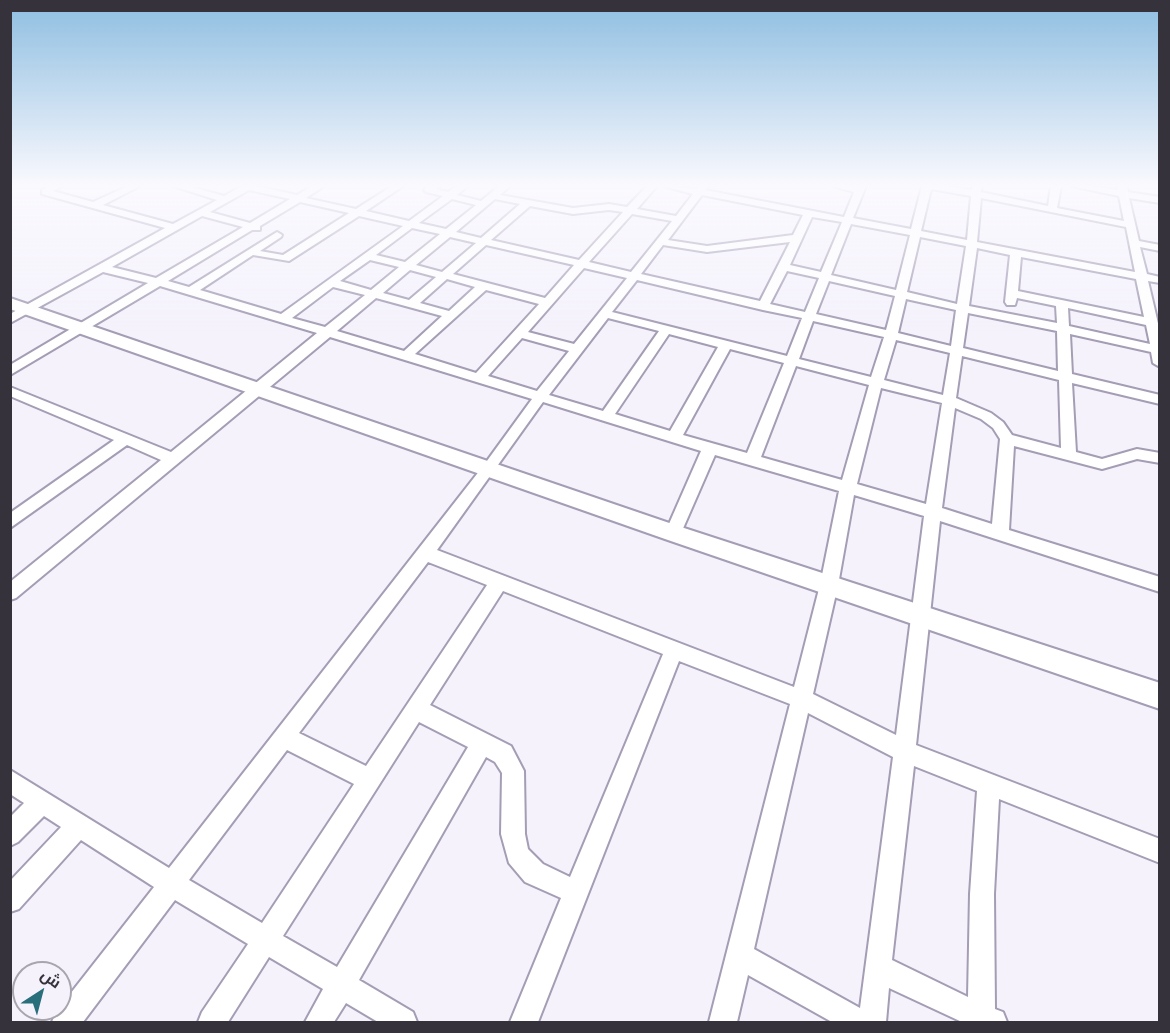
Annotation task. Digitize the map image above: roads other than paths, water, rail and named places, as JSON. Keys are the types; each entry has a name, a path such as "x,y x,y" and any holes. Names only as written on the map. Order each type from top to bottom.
{"main road":[{"path":"17,310 81,328 673,533 1160,696"}],"street":[{"path":"17,310 103,268 160,234"},
{"path":"10,371 237,234"},
{"path":"190,291 277,235 275,234"},
{"path":"252,252 285,259 323,234"},
{"path":"282,319 397,234"},
{"path":"10,592 447,234"},
{"path":"448,234 891,335 1160,400"},
{"path":"412,304 492,234"},
{"path":"478,378 607,234"},
{"path":"66,1023 425,554 540,397 667,234"},
{"path":"763,306 799,234"},
{"path":"752,460 842,234"},
{"path":"723,1023 829,585 848,487 891,335 915,234"},
{"path":"922,234 1160,280"},
{"path":"872,1023 933,512 973,234"},
{"path":"1133,234 1160,363"},
{"path":"662,242 707,249 797,238"},
{"path":"1135,243 1160,248"},
{"path":"1008,316 1016,252"},
{"path":"369,256 547,302"},
{"path":"784,267 1158,350"},
{"path":"103,268 190,291 710,448 1000,532 1160,585"},
{"path":"333,283 451,315"},
{"path":"406,356 483,286"},
{"path":"1012,293 1151,322"},
{"path":"1062,303 1070,457"},
{"path":"1102,311 1104,337"},
{"path":"605,315 950,401 987,417 998,425 1007,439 1000,532"},
{"path":"607,416 666,330"},
{"path":"519,333 578,349"},
{"path":"674,437 725,346"},
{"path":"10,406 17,394 174,459"},
{"path":"10,522 125,439"},
{"path":"1007,439 1102,464 1137,454 1160,458"},
{"path":"673,533 710,448"},
{"path":"425,554 801,699 904,750 1160,851"},
{"path":"212,1023 498,583"},
{"path":"524,1023 674,650"},
{"path":"416,709 503,754 513,771 513,834 517,855 534,873 577,893"},
{"path":"284,737 370,780"},
{"path":"319,1023 448,805 482,743"},
{"path":"10,781 172,884 403,1023"},
{"path":"878,967 924,992 987,1020 982,894 989,783"},
{"path":"10,834 42,801"},
{"path":"10,900 79,825"},
{"path":"740,956 858,1023"}]}
